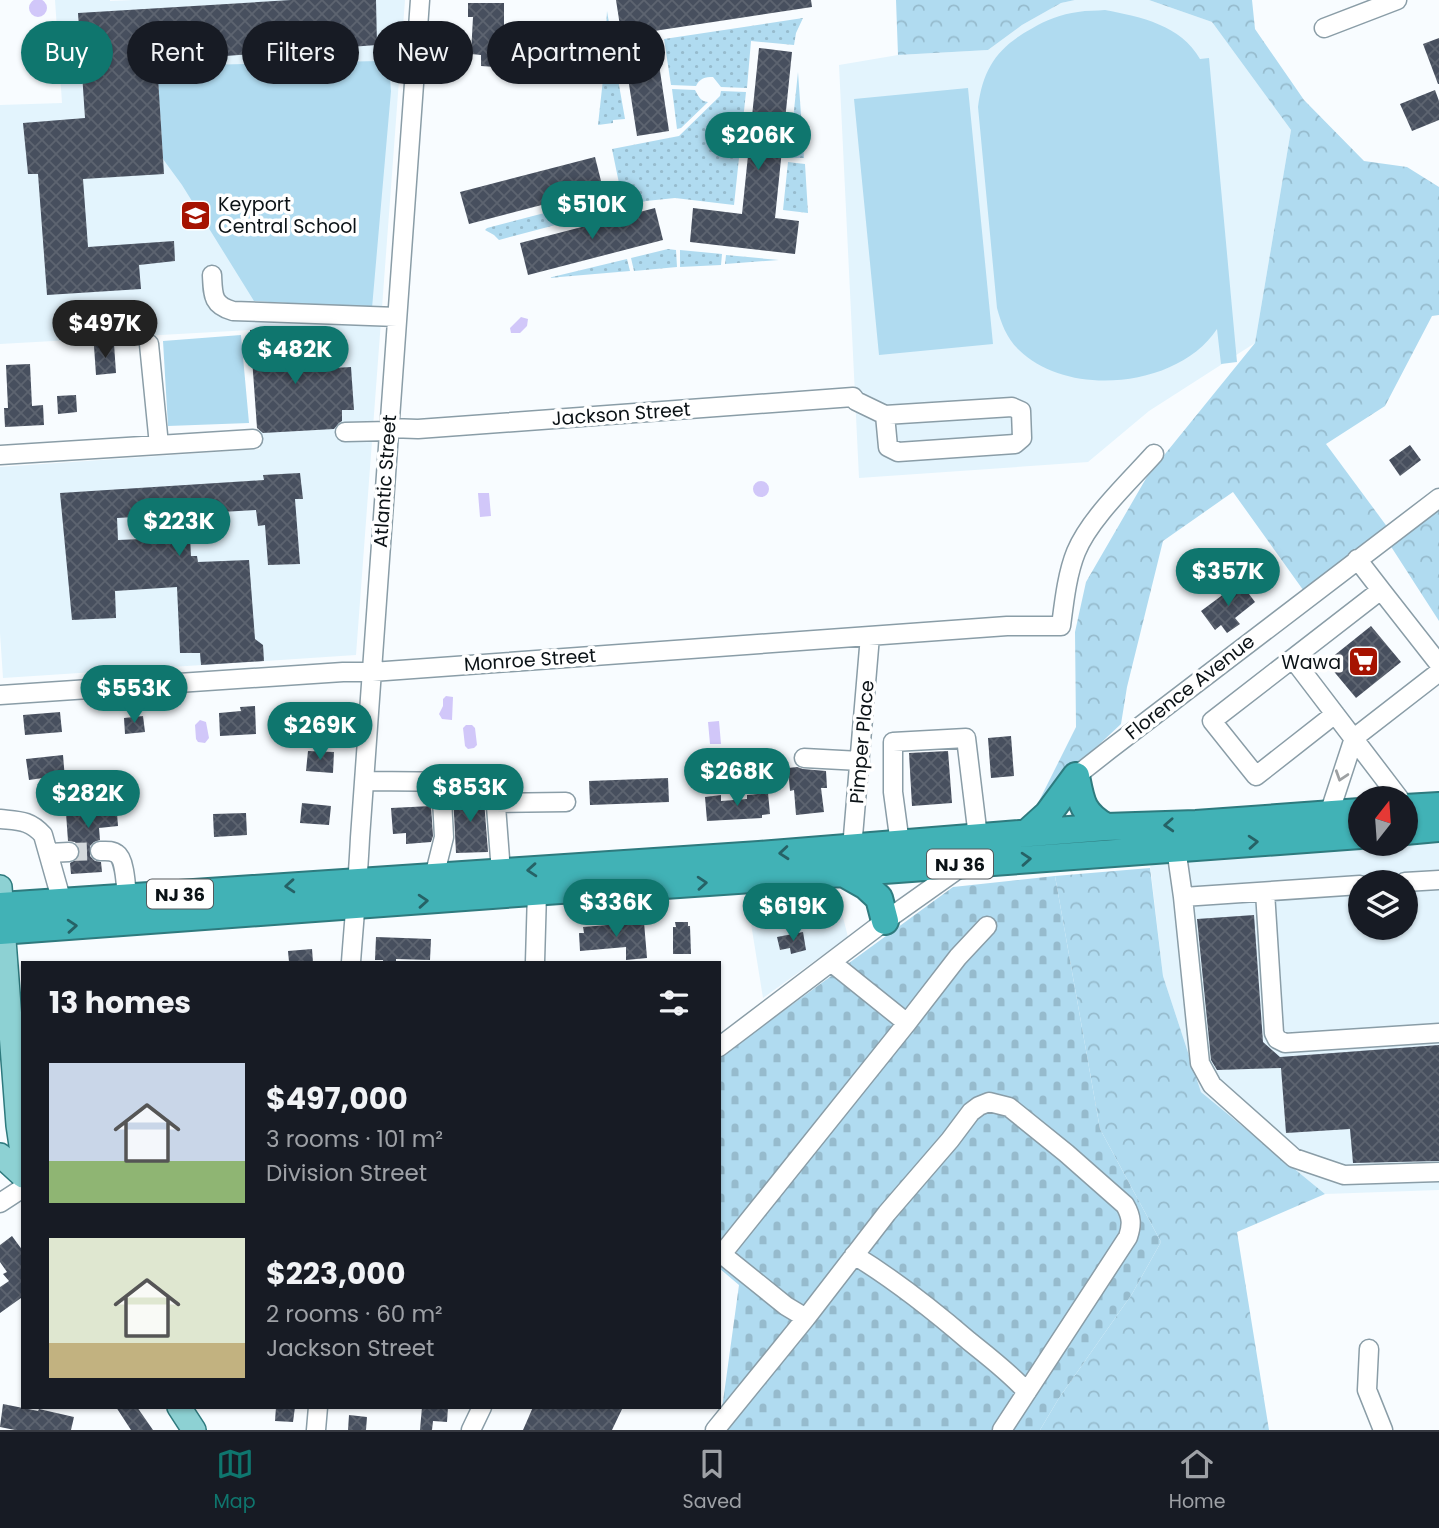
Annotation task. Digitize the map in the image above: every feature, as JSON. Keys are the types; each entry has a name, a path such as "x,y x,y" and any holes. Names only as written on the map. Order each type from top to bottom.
{"highway":[{"path":"1076,776 1084,809 1106,827"},
{"path":"1027,833 1048,814 1076,776"},
{"path":"1418,808 1439,806"},
{"name":"NJ 36","path":"1,912 357,894 434,877 759,855 1106,827 1196,824 1348,813"},
{"path":"1418,817 1439,828"},
{"name":"NJ 36","path":"1,912 62,902 127,897 537,892 650,886 1348,836"},
{"path":"843,873 866,886 879,898 885,921"}],"main road":[{"path":"1,912 6,1059 21,1150"},
{"path":"0,1155 21,1174"},
{"path":"180,1409 194,1430"}],"street":[{"name":"Atlantic Street","path":"351,961 420,0"},
{"path":"1324,28 1397,0"},
{"path":"212,275 216,301 222,307 233,311 397,317"},
{"path":"149,344 159,445"},
{"name":"Jackson Street","path":"345,432 853,397 886,415"},
{"path":"1012,407 1021,411 1022,439 1016,444 898,452 888,447 886,415 1012,407"},
{"path":"0,455 253,439"},
{"name":"Monroe Street","path":"0,695 372,672 1007,626 1061,626 1065,595 1076,552 1094,521 1154,454"},
{"name":"Florence Avenue","path":"1076,776 1439,498"},
{"path":"1357,559 1439,664"},
{"path":"1335,714 1255,776 1212,721 1381,590"},
{"name":"Pimper Place","path":"852,848 870,636"},
{"path":"1293,659 1387,786"},
{"path":"1329,814 1354,738 1439,672"},
{"path":"862,737 893,743 967,738 978,837"},
{"path":"893,743 893,792 900,844"},
{"path":"804,758 860,761"},
{"path":"434,877 443,836 441,780"},
{"path":"364,781 473,782 495,793 501,872"},
{"path":"496,803 566,802"},
{"path":"0,819 27,822 36,826 44,835 62,902"},
{"path":"1176,848 1200,1063 1212,1085 1294,1158 1344,1175 1439,1172"},
{"path":"100,851 110,850 121,859 127,897"},
{"path":"49,853 69,852"},
{"path":"721,1045 885,921 966,864"},
{"path":"1418,881 1439,880"},
{"path":"1183,897 1348,886"},
{"path":"534,961 537,892"},
{"path":"1265,892 1274,1033 1277,1039 1285,1043 1439,1033"},
{"path":"721,1252 958,957 987,926"},
{"path":"831,962 907,1023"},
{"path":"715,1430 971,1112 989,1102 1009,1107 1066,1153 1125,1205 1131,1221 1128,1237 1002,1430"},
{"path":"0,1203 21,1189"},
{"path":"721,1254 786,1306 806,1318"},
{"path":"854,1255 884,1274 951,1326 1027,1392"},
{"path":"1368,1349 1367,1390 1383,1430"},
{"path":"316,1430 318,1409"},
{"path":"471,1430 481,1409"}],"shaded area":[{"path":"38,-1 44,2 47,8 44,14 38,17 32,14 29,8 32,2"},
{"path":"55,0 405,0 403,21 373,21 373,84 399,84 356,655 3,678 0,633 0,467 260,449 250,330 0,344 0,105 62,103 61,84 113,84 113,21 56,21"},
{"path":"1075,0 1149,0 1212,22 1291,130 1255,343 1149,411 1088,462 859,478 839,65 898,55 988,50 1022,25 1061,3"},
{"path":"521,317 528,319 527,326 520,333 511,333 510,328"},
{"path":"758,481 764,481 769,489 767,495 758,497 753,492 753,486"},
{"path":"478,493 489,493 491,516 480,517"},
{"path":"446,696 453,697 452,720 442,719 439,714"},
{"path":"200,720 206,722 209,738 205,743 196,739 195,725"},
{"path":"719,721 721,744 710,744 708,722"},
{"path":"466,725 475,728 477,745 474,748 468,749 465,746 463,728"},
{"path":"1439,843 1439,1190 1325,1194 1201,1092 1163,976 1150,864 1348,850 1348,856 1418,856 1418,845"},
{"path":"838,897 848,937 763,998 748,905"}],"green space":[{"path":"896,0 1075,0 1061,3 1022,25 988,50 898,55"},
{"path":"1149,0 1252,0 1255,29 1304,100 1364,161 1407,167 1439,187 1439,315 1432,316 1385,406 1326,444 1391,532 1439,497 1439,621 1390,545 1306,594 1233,492 1163,541 1127,687 1121,724 1039,801 1076,727 1075,632 1086,582 1148,475 1255,343 1291,130 1212,22"},
{"path":"1105,10 1159,24 1182,38 1200,59 1209,58 1237,362 1221,364 1217,329 1200,349 1177,364 1151,374 1122,380 1066,376 1040,366 1019,350 1000,319 978,107 984,81 1001,51 1019,36 1048,20 1066,14"},
{"path":"803,18 794,45 751,41 747,88 721,87 713,77 703,78 696,86 671,85 665,39"},
{"path":"359,61 373,61 373,84 390,84 391,91 372,308 254,301 163,159 158,84 228,84 228,64 242,64 242,84 359,84"},
{"path":"798,72 804,158 789,158"},
{"path":"602,84 619,84 625,119 598,125"},
{"path":"968,88 993,344 879,355 854,99"},
{"path":"672,89 695,90 701,100 708,102 677,129"},
{"path":"721,91 746,92 734,205 675,198 646,201 606,211 602,198 621,193 612,149 679,136 720,96"},
{"path":"788,162 805,164 808,213 783,210"},
{"path":"598,199 601,213 499,240 485,230 487,228"},
{"path":"668,249 676,250 677,267 634,271 631,258"},
{"path":"680,250 722,254 721,265 680,267"},
{"path":"726,255 779,260 725,264"},
{"path":"627,259 630,271 548,278"},
{"path":"241,335 249,423 168,426 163,341"},
{"path":"1150,868 1163,976 1201,1092 1325,1194 1237,1232 1269,1430 1040,1430 1059,1398 1132,1294 1161,1242 1100,1129 1055,876"},
{"path":"1055,876 1100,1129 1161,1242 1132,1294 1059,1398 1040,1430 709,1430 721,1416 739,1285 721,1270 721,1057 953,887"}],"building":[{"path":"291,0 376,0 376,21 373,21 373,45 359,46 359,21 242,21 242,55 228,56 228,21 127,21 127,84 158,84 164,174 83,179 88,247 174,241 175,261 139,265 141,289 47,295 38,174 28,174 23,123 85,118 83,84 113,84 113,21 79,21 78,13"},
{"path":"616,0 811,0 812,7 665,29 665,21 619,21"},
{"path":"468,3 504,3 504,21 487,21 487,66 481,66 481,55 473,54 473,17 468,17"},
{"path":"1439,38 1439,84 1438,84 1423,44"},
{"path":"759,48 792,52 775,218 799,221 795,254 690,242 693,208 742,214"},
{"path":"629,84 662,84 669,131 637,136"},
{"path":"1435,90 1439,101 1439,120 1412,131 1400,104"},
{"path":"595,157 603,189 469,224 460,192"},
{"path":"655,208 663,240 528,275 520,243"},
{"path":"296,327 299,370 351,367 354,410 342,410 342,421 334,429 263,433 257,428 250,330"},
{"path":"114,344 116,373 96,375 94,346"},
{"path":"30,364 32,406 43,405 44,425 5,427 4,408 8,408 6,365"},
{"path":"76,395 77,412 58,414 57,396"},
{"path":"1410,445 1421,460 1400,476 1389,460"},
{"path":"300,473 303,499 295,499 300,564 268,565 265,525 258,526 256,510 117,518 118,540 190,537 191,556 197,556 198,562 249,560 255,639 263,645 264,661 201,665 200,653 180,653 177,587 115,591 116,618 72,620 60,493 264,480 263,475"},
{"path":"1240,582 1255,602 1235,618 1240,624 1227,633 1221,625 1215,630 1201,611"},
{"name":"Wawa","path":"1371,626 1401,662 1356,698 1326,662"},
{"path":"311,703 337,706 335,726 309,723"},
{"path":"255,706 256,734 220,736 219,713 241,711 240,707"},
{"path":"60,712 62,732 25,735 23,715"},
{"path":"143,716 145,732 125,734 124,718"},
{"path":"276,726 291,727 290,743 275,742"},
{"path":"1011,736 1014,776 991,778 988,738"},
{"path":"308,751 334,752 333,773 306,771"},
{"path":"948,751 952,803 912,806 909,753"},
{"path":"63,755 65,779 29,780 26,759"},
{"path":"788,768 826,771 827,788 821,788 824,812 796,815 794,790 790,791"},
{"path":"668,778 669,802 590,805 589,781"},
{"path":"768,793 770,814 762,815 762,818 707,821 705,797 721,795 721,801 747,799 747,795"},
{"path":"472,794 484,800 488,852 456,853 453,795"},
{"path":"85,797 86,803 116,801 118,826 99,828 100,840 90,846 90,856 101,862 102,872 71,874 70,863 79,858 80,851 75,842 68,841 65,799"},
{"path":"302,803 331,806 329,825 300,823"},
{"path":"431,806 431,842 406,844 406,833 393,834 391,808"},
{"path":"246,813 247,835 214,837 213,814"},
{"path":"1254,915 1263,1042 1280,1057 1439,1045 1439,1161 1353,1163 1350,1129 1286,1133 1281,1068 1217,1070 1211,1060 1197,919"},
{"path":"644,922 647,958 626,960 626,947 580,951 579,933 584,933 583,927"},
{"path":"675,922 688,922 690,926 691,954 673,954"},
{"path":"803,932 806,950 791,954 790,948 780,950 777,937"},
{"path":"376,937 431,939 430,960 375,960"},
{"path":"312,949 313,961 289,961 288,951"},
{"path":"12,1236 21,1248 21,1298 0,1313 0,1287 9,1281 3,1274 7,1272 0,1262 0,1245"},
{"path":"3,1404 74,1417 71,1430 15,1430 0,1427"},
{"path":"117,1409 138,1409 153,1430 131,1430"},
{"path":"276,1409 295,1409 293,1422 275,1421"},
{"path":"422,1409 448,1409 447,1422 433,1421 432,1430 420,1430"},
{"path":"532,1409 622,1409 612,1430 523,1430"},
{"path":"349,1415 367,1417 366,1430 348,1430"}],"tunnel":[{"path":"69,852 100,851"}],"place":[{"name":"Keyport Central School","path":"195,215"},
{"name":"Wawa","path":"1364,662"}]}
